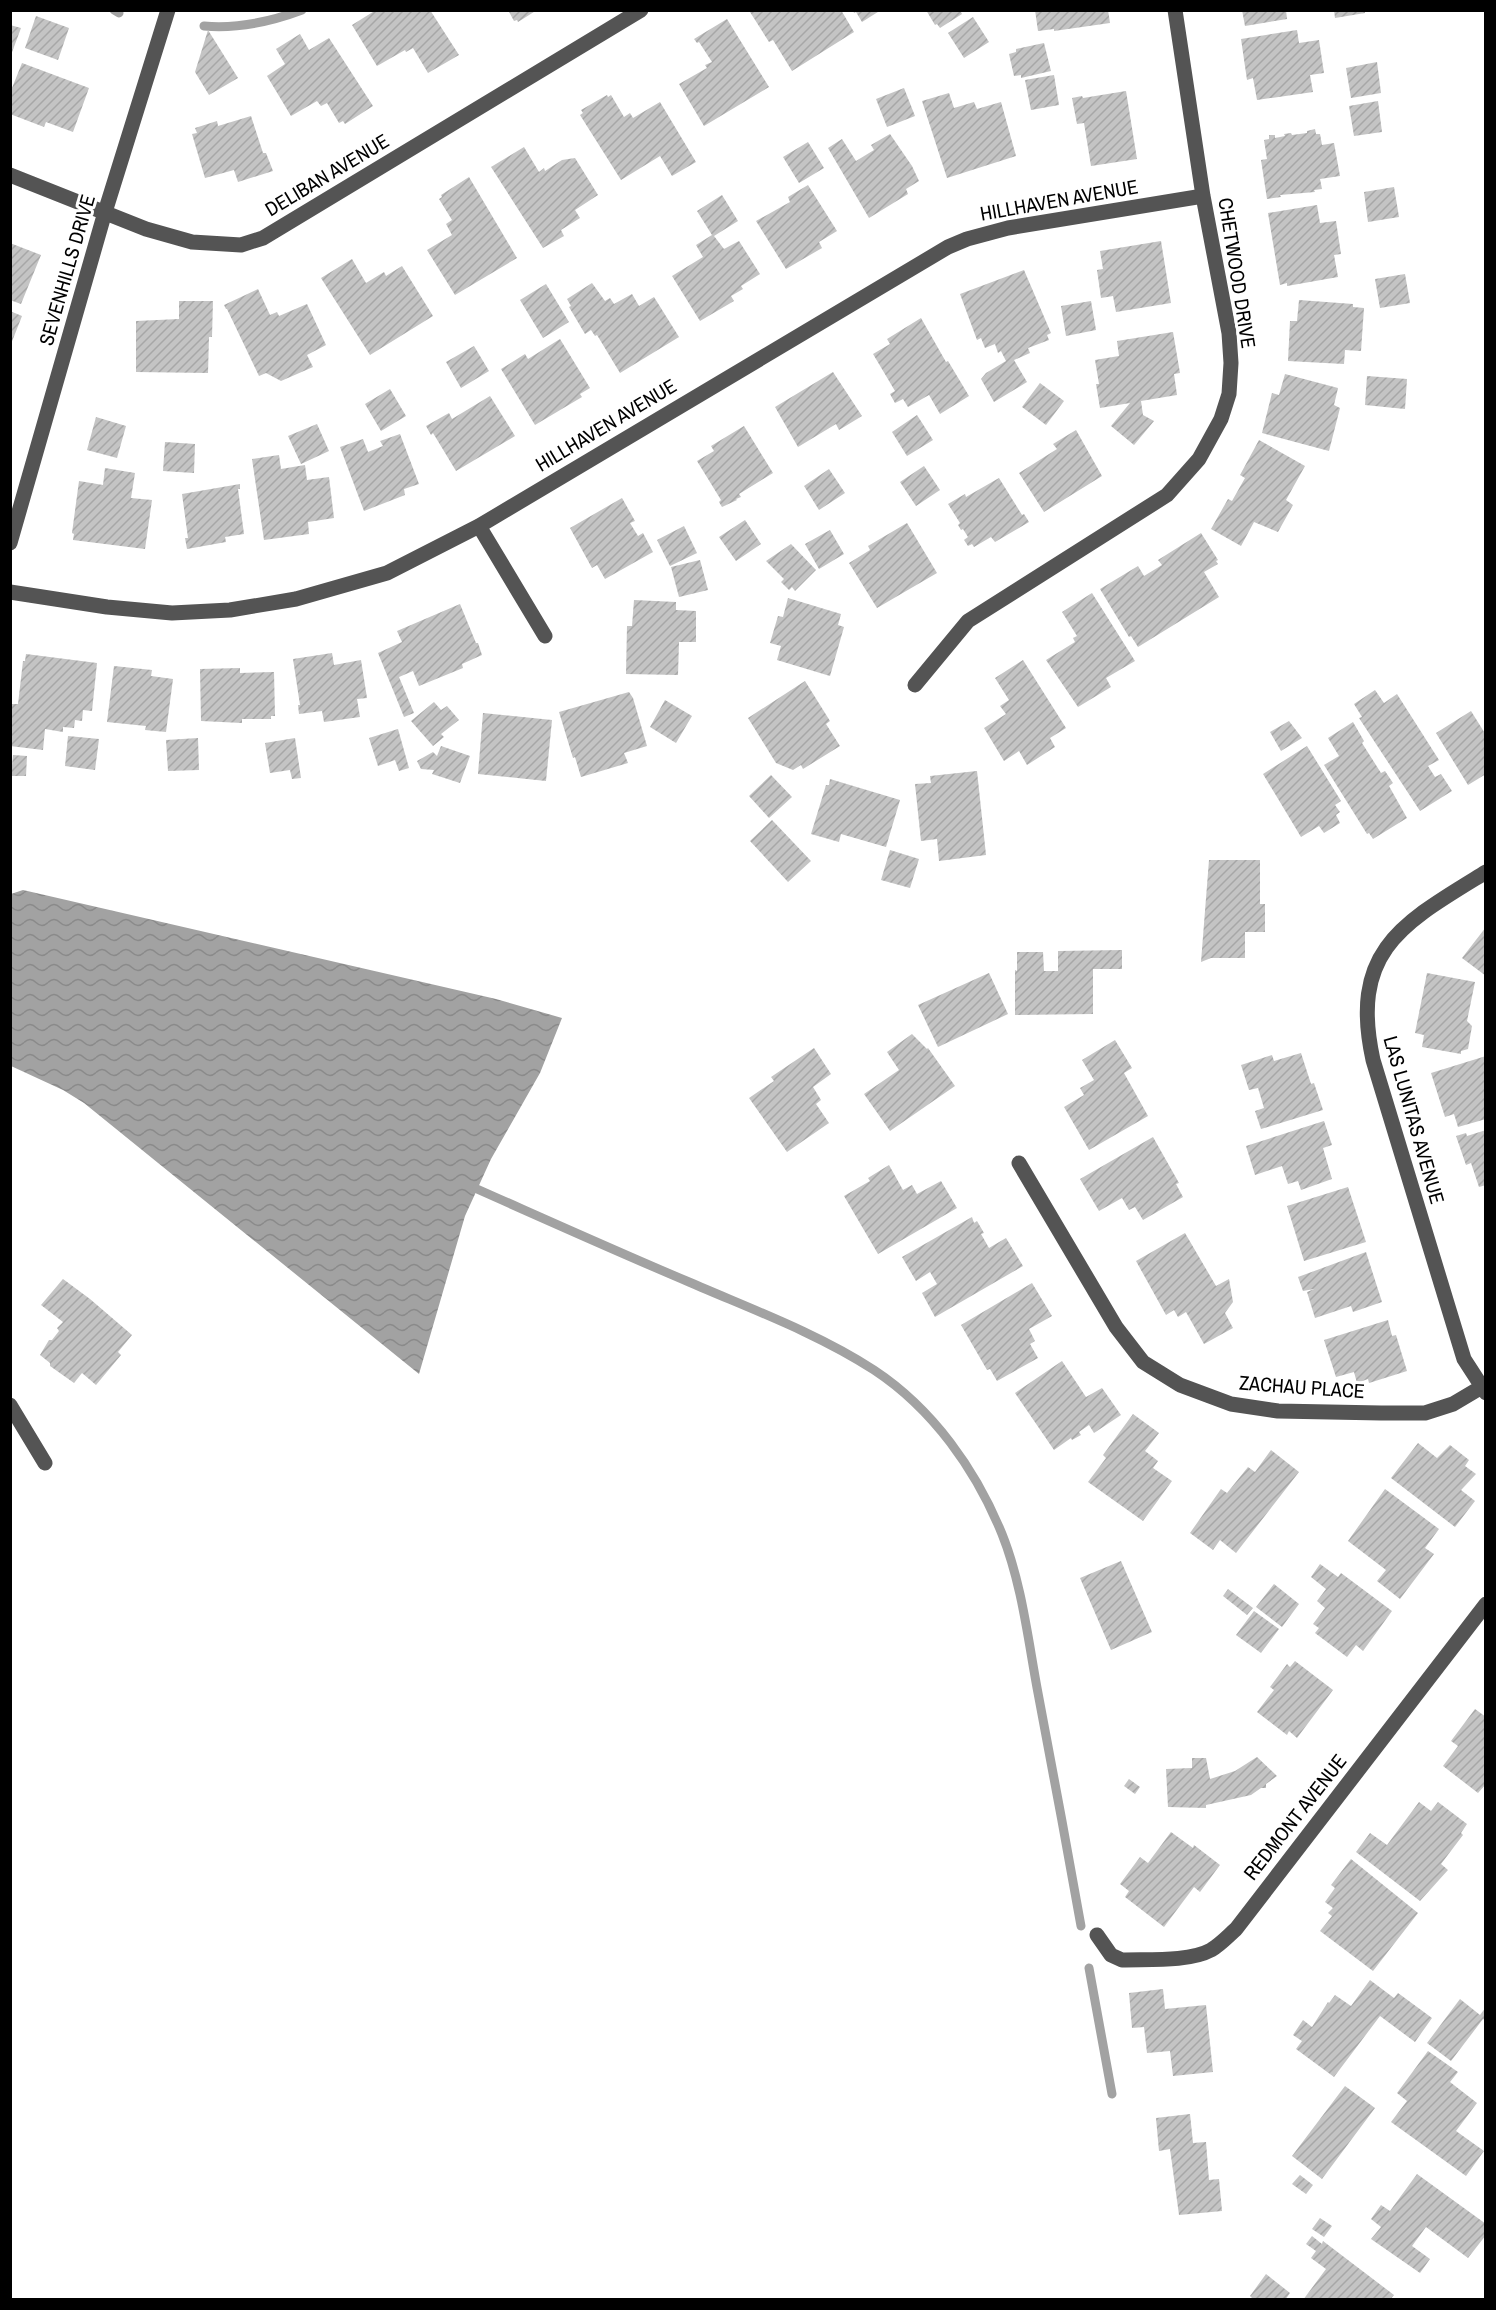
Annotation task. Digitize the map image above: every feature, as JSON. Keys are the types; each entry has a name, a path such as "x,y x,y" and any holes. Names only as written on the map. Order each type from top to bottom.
{"street":[{"name":"SEVENHILLS DRIVE","path":"10,543 105,212 168,10"},
{"name":"DELIBAN AVENUE","path":"10,175 146,229 192,242 241,245 263,238 641,10"},
{"name":"CHETWOOD DRIVE","path":"915,685 968,621 1167,495 1198,459 1223,411 1229,394 1231,363 1229,333 1203,196 1175,10"},
{"name":"HILLHAVEN AVENUE","path":"10,592 107,607 172,613 230,610 296,599 387,573 479,526 948,247 1008,228 1203,196"},
{"path":"479,526 545,636"},
{"name":"LAS LUNITAS AVENUE","path":"1483,1390 1464,1359 1373,1060 1367,1032 1367,1004 1371,981 1379,961 1400,930 1414,917 1485,872"},
{"name":"ZACHAU PLACE","path":"1019,1163 1116,1327 1143,1362 1180,1385 1230,1404 1278,1411 1392,1413 1425,1413 1453,1404 1483,1390"},
{"path":"10,1405 45,1463"},
{"name":"REDMONT AVENUE","path":"1097,1935 1112,1955 1122,1960 1195,1956 1210,1950 1224,1940 1236,1929 1485,1605"}],"water":[{"path":"23,890 496,999 562,1018 540,1073 491,1159 465,1216 419,1374 84,1103 63,1090 11,1066 11,894"}],"building":[{"path":"376,10 430,10 459,55 428,73 413,48 377,66 352,25"},
{"path":"508,10 537,10 518,22 514,21"},
{"path":"752,10 841,10 854,32 792,71 773,40 769,42 750,12"},
{"path":"853,10 881,10 862,22"},
{"path":"926,10 960,10 962,14 940,28 937,24 935,25"},
{"path":"1035,10 1108,10 1110,23 1038,31"},
{"path":"1242,10 1286,10 1287,19 1245,26"},
{"path":"1334,10 1365,10 1365,13 1335,18"},
{"path":"36,16 69,28 58,60 25,48"},
{"path":"973,17 989,42 964,58 948,33"},
{"path":"727,19 769,87 704,126 679,84 707,68 705,65 712,62 699,42 697,43 694,39"},
{"path":"10,25 21,28 11,55 10,55"},
{"path":"208,30 238,78 209,95 195,72"},
{"path":"1297,30 1299,43 1319,40 1324,73 1310,75 1313,92 1257,100 1253,78 1247,80 1241,39"},
{"path":"300,34 309,50 329,38 373,106 345,124 343,121 339,123 327,103 321,106 317,101 291,116 267,76 285,64 276,49"},
{"path":"1044,43 1051,71 1021,78 1021,75 1014,76 1009,54 1016,52 1016,49"},
{"path":"1377,62 1381,93 1351,98 1346,68"},
{"path":"22,63 89,88 73,132 46,122 44,127 10,114 10,93"},
{"path":"1054,75 1059,105 1031,110 1025,80"},
{"path":"904,88 915,116 887,127 876,99"},
{"path":"1126,91 1137,159 1091,166 1084,123 1077,124 1072,98"},
{"path":"949,93 954,108 974,102 977,109 1001,102 1016,156 947,178 922,101"},
{"path":"607,95 608,97 611,95 624,117 630,113 633,118 660,102 696,162 672,176 660,156 621,180 580,115 583,113 581,110"},
{"path":"1378,101 1382,132 1354,136 1349,106"},
{"path":"251,116 263,153 266,153 273,171 238,182 234,170 205,178 192,134 197,133 195,128 217,121 218,126"},
{"path":"1315,129 1316,134 1320,134 1322,145 1334,143 1340,176 1320,179 1322,189 1314,190 1315,192 1280,195 1281,197 1267,199 1261,160 1267,159 1264,140 1269,139 1269,135 1275,135 1275,138 1285,136 1284,134 1307,133"},
{"path":"890,134 912,166 919,181 906,189 908,194 869,218 828,148 842,139 856,161 874,150 871,145"},
{"path":"808,142 824,168 799,183 783,157"},
{"path":"524,147 539,172 544,168 545,171 562,160 575,158 598,195 575,210 580,218 561,230 564,236 543,248 491,167"},
{"path":"469,177 517,258 455,295 427,250 452,235 446,224 452,220 439,199 441,195"},
{"path":"808,185 837,231 819,242 822,248 786,269 756,221 790,202 788,197"},
{"path":"1394,187 1399,217 1368,222 1364,192"},
{"path":"722,195 738,221 714,236 724,249 739,241 760,274 741,286 743,289 731,296 734,301 700,321 672,276 703,257 696,245 712,235 697,211"},
{"path":"1317,205 1320,223 1336,221 1341,254 1334,255 1338,277 1287,286 1287,283 1280,285 1268,213"},
{"path":"1161,241 1171,303 1116,312 1113,296 1101,298 1097,270 1103,269 1100,251"},
{"path":"10,243 41,255 21,304 10,300"},
{"path":"352,259 366,283 384,272 386,276 402,266 433,316 370,355 321,278"},
{"path":"1024,270 1051,333 1047,335 1049,340 1028,348 1030,353 1014,360 1027,382 994,402 981,379 986,373 1006,361 1001,351 998,353 995,344 985,348 981,338 977,340 960,294"},
{"path":"1405,274 1410,303 1380,308 1375,279"},
{"path":"592,283 605,301 610,298 614,304 632,294 639,306 654,297 679,337 620,373 597,335 595,336 591,330 585,334 569,307 571,306 567,299"},
{"path":"546,284 569,322 543,338 520,300"},
{"path":"258,289 270,315 277,312 279,316 307,304 326,345 307,355 313,367 281,381 266,373 259,376 224,305"},
{"path":"1299,300 1353,304 1353,307 1364,308 1361,351 1345,350 1344,364 1288,361 1290,321 1297,321"},
{"path":"179,301 213,301 208,373 136,372 136,321 179,319"},
{"path":"1091,301 1096,330 1066,336 1061,306"},
{"path":"10,311 22,316 11,344 10,344"},
{"path":"921,318 969,396 940,414 929,395 908,407 903,399 895,403 890,394 895,391 873,354 890,344 887,339"},
{"path":"1173,332 1180,373 1174,374 1177,395 1141,401 1143,415 1154,421 1134,445 1111,426 1130,403 1100,408 1095,360 1119,356 1117,341"},
{"path":"560,339 590,388 580,394 582,397 535,425 501,369 525,354 528,359"},
{"path":"474,346 489,371 461,388 446,362"},
{"path":"833,372 862,416 839,430 836,424 798,447 775,407"},
{"path":"1285,374 1338,388 1334,405 1340,408 1329,451 1262,433 1272,393 1279,395"},
{"path":"1367,376 1407,379 1405,409 1365,405"},
{"path":"1040,383 1064,401 1046,425 1022,407"},
{"path":"390,389 406,416 381,431 365,404"},
{"path":"490,396 515,436 456,471 433,433 431,435 426,426 449,413 452,419"},
{"path":"917,415 933,440 907,456 892,432"},
{"path":"96,417 126,426 117,458 87,450"},
{"path":"317,424 329,451 301,464 288,436"},
{"path":"744,426 773,473 739,494 741,497 737,500 722,507 719,502 721,500 697,461 714,451 711,446"},
{"path":"1076,430 1102,476 1044,512 1019,473 1057,449 1053,444"},
{"path":"400,434 419,484 404,489 405,495 364,511 340,447 363,439 368,452 383,446 380,441"},
{"path":"1259,440 1305,466 1286,500 1293,505 1278,532 1254,522 1241,546 1211,529 1228,499 1232,501 1245,478 1240,475"},
{"path":"165,442 195,444 194,473 163,471"},
{"path":"279,455 281,469 305,465 307,480 329,477 334,518 308,522 309,534 264,540 252,459"},
{"path":"924,466 940,490 916,506 900,482"},
{"path":"105,468 135,473 131,498 152,500 145,549 73,540 79,481 103,485"},
{"path":"829,469 845,493 819,510 804,486"},
{"path":"999,478 1022,515 1024,514 1029,522 995,542 991,537 974,547 972,544 968,546 964,540 968,537 963,529 961,530 958,525 960,523 948,504 965,494 966,497"},
{"path":"240,484 240,489 238,489 244,534 225,537 226,542 187,549 185,538 188,538 182,494"},
{"path":"622,498 635,521 630,523 638,536 643,533 653,552 605,579 597,565 592,568 570,528"},
{"path":"745,520 761,544 736,561 719,537"},
{"path":"907,523 937,573 877,608 849,563 870,550 868,546"},
{"path":"684,526 697,553 670,566 657,540"},
{"path":"830,530 844,554 819,569 805,544"},
{"path":"1201,533 1218,560 1216,561 1218,564 1204,572 1219,597 1138,647 1131,636 1129,637 1100,589 1138,566 1144,576 1162,565 1158,560"},
{"path":"791,544 816,570 795,591 792,587 789,590 781,582 784,579 766,561"},
{"path":"700,560 708,590 679,597 671,567"},
{"path":"1092,593 1135,661 1106,678 1111,687 1078,707 1046,660 1075,642 1073,638 1077,636 1062,612"},
{"path":"788,598 841,614 838,625 844,627 830,676 777,660 781,646 770,643 778,616 783,617"},
{"path":"634,600 676,602 676,610 696,611 696,642 679,642 678,675 626,674 627,626 632,626"},
{"path":"460,604 482,655 462,664 463,668 419,686 413,671 399,677 414,713 404,717 378,653 402,642 397,631"},
{"path":"332,653 334,665 361,660 367,698 357,699 360,717 324,722 322,711 299,714 298,705 300,705 293,659"},
{"path":"26,654 97,663 92,711 83,710 82,721 75,720 74,728 63,727 63,732 45,729 43,750 10,746 12,704 18,704 23,661 25,661"},
{"path":"1023,660 1066,728 1050,738 1055,747 1027,765 1019,751 1004,761 984,728 1006,714 1000,706 1009,700 995,678"},
{"path":"114,666 152,670 151,676 173,679 166,732 145,730 146,726 107,722"},
{"path":"240,668 240,673 274,672 275,716 271,716 271,719 242,719 242,723 201,721 200,669"},
{"path":"805,681 830,721 826,724 840,746 803,769 801,765 793,770 776,763 748,718"},
{"path":"1375,690 1384,703 1397,694 1439,760 1428,766 1435,777 1441,774 1452,791 1420,811 1359,718 1362,717 1354,704"},
{"path":"629,692 633,698 647,746 624,753 628,763 581,777 559,712"},
{"path":"665,700 692,716 676,743 650,727"},
{"path":"434,702 441,710 447,706 459,720 441,734 444,737 433,746 411,721"},
{"path":"1471,711 1486,735 1486,774 1468,785 1436,733"},
{"path":"483,713 552,720 546,781 478,774"},
{"path":"1289,721 1302,738 1281,751 1270,732"},
{"path":"1353,722 1364,741 1362,743 1381,773 1385,771 1393,783 1389,786 1407,818 1373,839 1369,833 1367,834 1324,765 1339,756 1328,738"},
{"path":"398,729 409,768 399,771 395,760 378,766 369,738"},
{"path":"68,736 99,739 95,770 65,766"},
{"path":"198,738 199,770 168,771 166,740"},
{"path":"295,738 301,778 292,779 290,770 270,773 265,743"},
{"path":"441,746 470,756 460,783 432,774 434,770 421,769 417,761 433,752 437,756"},
{"path":"1307,746 1341,801 1335,805 1340,812 1336,815 1340,823 1324,833 1319,826 1301,837 1263,774"},
{"path":"13,755 27,756 26,776 11,776"},
{"path":"977,771 986,855 939,861 937,839 921,841 915,784 931,783 930,776"},
{"path":"771,775 792,797 769,818 749,796"},
{"path":"830,779 900,800 886,847 841,834 839,842 811,834 826,785 829,785"},
{"path":"772,820 811,861 788,882 750,841"},
{"path":"890,850 919,859 910,888 881,880"},
{"path":"1209,860 1260,860 1260,904 1265,904 1265,932 1245,932 1245,958 1211,958 1201,962"},
{"path":"1486,927 1486,976 1462,958"},
{"path":"1122,950 1122,969 1093,969 1093,1014 1015,1015 1017,952 1043,952 1044,971 1058,971 1058,951"},
{"path":"989,973 1008,1014 938,1047 918,1005"},
{"path":"1427,973 1475,982 1467,1021 1472,1026 1468,1049 1461,1051 1461,1054 1422,1047 1424,1035 1415,1033"},
{"path":"912,1034 928,1048 955,1086 890,1131 864,1094 899,1070 887,1052"},
{"path":"1115,1040 1132,1068 1124,1073 1148,1116 1089,1150 1064,1107 1084,1095 1080,1088 1094,1080 1082,1060"},
{"path":"814,1048 831,1074 813,1087 821,1100 816,1104 829,1123 787,1152 749,1098 774,1081 771,1077"},
{"path":"1301,1053 1311,1084 1314,1083 1323,1110 1261,1129 1255,1111 1264,1108 1258,1088 1249,1090 1241,1065 1272,1055 1274,1061"},
{"path":"1486,1056 1486,1119 1458,1127 1454,1114 1445,1117 1431,1073"},
{"path":"1324,1121 1332,1145 1323,1148 1332,1179 1301,1190 1298,1181 1288,1184 1282,1166 1255,1175 1246,1146"},
{"path":"1486,1130 1486,1185 1479,1187 1471,1163 1466,1165 1456,1136 1466,1133 1467,1136"},
{"path":"1153,1137 1179,1183 1176,1184 1183,1197 1143,1220 1135,1207 1129,1210 1122,1198 1099,1211 1080,1179"},
{"path":"889,1165 903,1190 912,1185 917,1194 941,1181 957,1208 878,1254 844,1196 870,1181 868,1178"},
{"path":"1348,1187 1366,1242 1304,1261 1287,1206"},
{"path":"972,1217 974,1223 977,1221 984,1233 981,1234 989,1248 1006,1238 1023,1266 935,1317 922,1293 937,1284 930,1272 916,1281 902,1257"},
{"path":"1185,1233 1216,1286 1229,1279 1233,1302 1225,1313 1233,1328 1204,1344 1186,1312 1178,1317 1174,1310 1166,1315 1136,1261"},
{"path":"1366,1252 1382,1302 1353,1312 1351,1306 1315,1318 1307,1292 1314,1289 1303,1291 1298,1277"},
{"path":"63,1279 132,1335 118,1352 121,1355 96,1385 82,1373 74,1383 50,1366 50,1363 40,1355 49,1340 52,1340 59,1331 57,1328 63,1322 41,1305"},
{"path":"1032,1283 1052,1316 1029,1329 1035,1341 1030,1344 1038,1358 997,1381 990,1369 987,1370 961,1325"},
{"path":"1388,1320 1392,1336 1396,1335 1407,1371 1369,1383 1368,1379 1357,1383 1354,1372 1336,1377 1324,1340"},
{"path":"1062,1361 1086,1397 1102,1388 1121,1415 1094,1433 1089,1425 1079,1432 1081,1435 1072,1440 1071,1438 1054,1450 1015,1393"},
{"path":"1133,1414 1159,1433 1145,1451 1158,1461 1153,1468 1172,1481 1143,1521 1088,1482 1106,1458 1103,1455"},
{"path":"1418,1443 1437,1458 1450,1445 1469,1460 1465,1466 1476,1474 1461,1490 1475,1501 1455,1527 1391,1478"},
{"path":"1271,1450 1299,1472 1236,1553 1220,1540 1213,1550 1190,1533 1221,1489 1227,1493 1248,1467 1255,1472"},
{"path":"1385,1489 1439,1529 1425,1548 1434,1554 1400,1599 1377,1581 1386,1570 1348,1541"},
{"path":"1121,1561 1152,1632 1111,1650 1080,1578"},
{"path":"1320,1564 1338,1577 1341,1573 1392,1611 1363,1651 1356,1645 1347,1657 1315,1633 1319,1628 1313,1624 1325,1608 1317,1601 1326,1589 1311,1577"},
{"path":"1274,1584 1299,1604 1282,1627 1256,1607"},
{"path":"1228,1589 1253,1608 1247,1615 1223,1596"},
{"path":"1254,1611 1279,1629 1261,1653 1236,1635"},
{"path":"1295,1661 1333,1690 1297,1738 1289,1731 1287,1735 1257,1712 1274,1690 1270,1687 1287,1664 1290,1667"},
{"path":"1475,1709 1486,1717 1486,1784 1478,1793 1443,1766 1458,1746 1451,1741"},
{"path":"1257,1757 1277,1776 1266,1784 1266,1788 1261,1788 1251,1795 1206,1805 1206,1808 1168,1807 1166,1769 1192,1768 1192,1758 1206,1758 1210,1779 1235,1771"},
{"path":"1129,1779 1140,1787 1135,1794 1124,1786"},
{"path":"1419,1802 1431,1811 1438,1802 1467,1824 1461,1833 1463,1835 1441,1864 1448,1870 1420,1901 1356,1852 1370,1833 1387,1845"},
{"path":"1171,1832 1193,1848 1194,1845 1220,1865 1200,1892 1194,1887 1164,1927 1125,1897 1129,1891 1120,1884 1140,1857 1148,1863"},
{"path":"1351,1859 1418,1913 1373,1971 1320,1931 1332,1916 1328,1913 1333,1908 1325,1902 1335,1888 1331,1885"},
{"path":"1370,1980 1394,1998 1398,1993 1432,2018 1415,2042 1380,2016 1334,2077 1296,2049 1302,2041 1293,2035 1303,2020 1312,2027 1335,1995 1351,2006"},
{"path":"1163,1989 1165,2009 1206,2005 1213,2072 1173,2076 1170,2051 1147,2053 1144,2027 1132,2028 1129,1993"},
{"path":"1460,1999 1480,2015 1486,2007 1486,2021 1483,2019 1451,2061 1427,2043"},
{"path":"1428,2051 1458,2072 1450,2082 1477,2103 1456,2131 1484,2151 1466,2176 1391,2122 1407,2101 1397,2093"},
{"path":"1345,2086 1375,2108 1322,2179 1292,2156"},
{"path":"1190,2114 1193,2143 1206,2142 1209,2180 1219,2179 1222,2211 1179,2215 1170,2149 1159,2151 1156,2118"},
{"path":"1417,2174 1486,2224 1486,2235 1468,2258 1426,2227 1412,2246 1430,2259 1420,2273 1371,2239 1381,2227 1371,2219 1381,2205 1390,2211"},
{"path":"1300,2175 1313,2185 1306,2194 1292,2184"},
{"path":"1320,2218 1332,2226 1324,2237 1312,2229"},
{"path":"1312,2236 1322,2244 1323,2241 1394,2295 1390,2300 1303,2300 1326,2269 1311,2258 1316,2251 1306,2244"},
{"path":"1266,2274 1290,2293 1285,2300 1254,2300 1250,2296"}],"waterway":[{"path":"114,10 119,13"},
{"path":"204,26 254,24 302,10"},
{"path":"477,1189 830,1344 874,1370 915,1403 934,1422 966,1464 979,1487 1002,1534 1015,1572 1081,1926"},
{"path":"1089,1968 1112,2094"}]}
